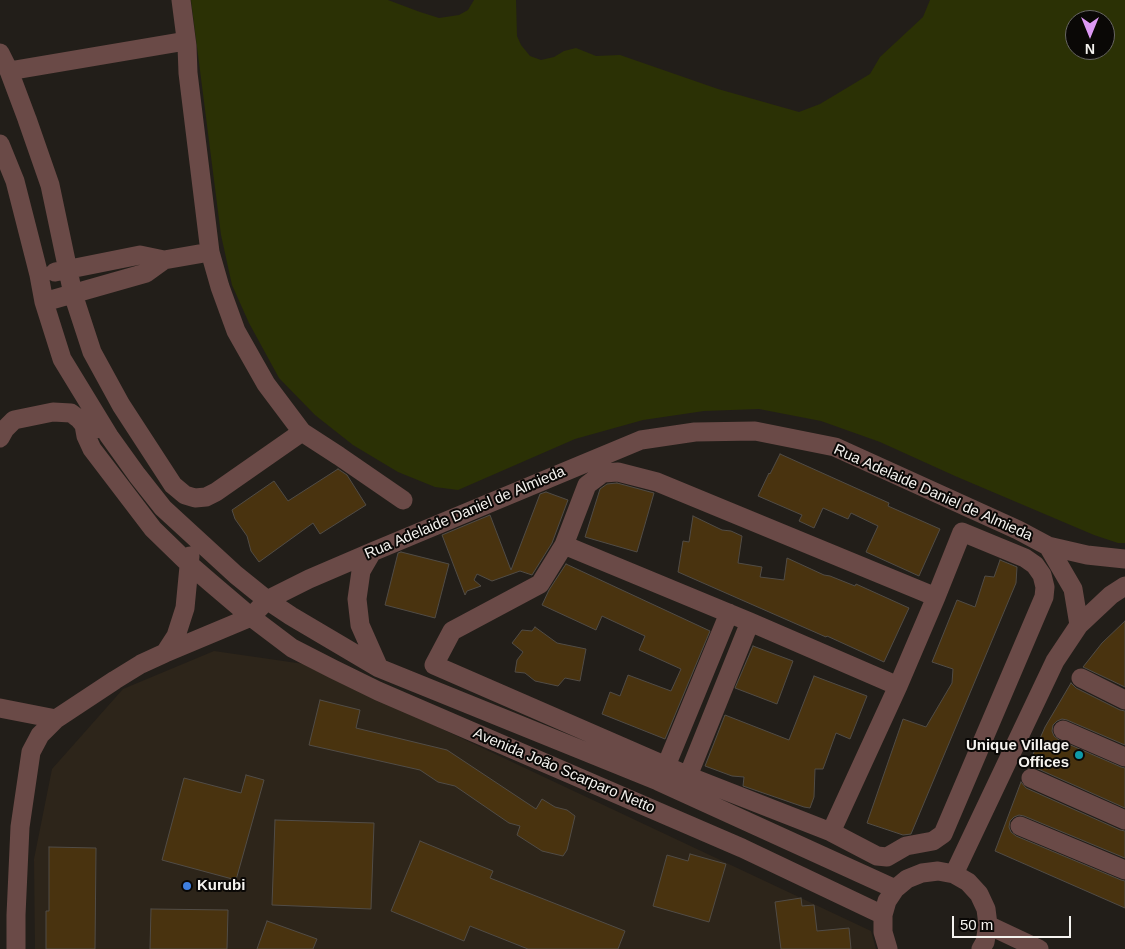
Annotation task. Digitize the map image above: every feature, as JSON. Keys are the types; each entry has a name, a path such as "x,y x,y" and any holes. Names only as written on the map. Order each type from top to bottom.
{"street":[{"path":"181,0 210,252 236,331 266,384 302,432 403,500"},
{"path":"9,71 186,41"},
{"path":"0,53 9,71 50,186 73,294 92,352 121,405 173,485 185,495 195,498 206,497 302,432"},
{"name":"Avenida João Scarparo Netto","path":"0,144 15,181 44,302 62,359 109,436 162,508 236,575 267,600 291,616 379,668 662,774 895,889"},
{"path":"39,275 140,256 164,260 210,252"},
{"path":"44,302 146,273 164,260"},
{"path":"0,438 5,429 14,420 53,412 71,413 84,424 109,436"},
{"name":"Avenida João Scarparo Netto","path":"84,424 88,441 153,529 189,564 251,617 292,648 378,691 742,848 883,915"},
{"name":"Rua Adelaide Daniel de Almieda","path":"16,949 20,827 31,752 40,735 56,719 141,664 165,652 251,617 267,600 309,579 641,440 695,432 754,431 835,447 1018,530 1048,546 1087,555 1125,559"},
{"path":"729,614 662,774 434,665 452,631 540,584 564,545 587,484 602,473 618,472 657,482 936,597"},
{"path":"750,622 683,784 831,832 877,856 887,857 906,846 932,841 943,834 1044,597 1045,587 1042,575 1035,565 1025,558 962,532 898,686 831,832"},
{"path":"165,652 176,636 185,608 192,536"},
{"path":"564,545 898,686"},
{"path":"1048,546 1073,589 1079,624"},
{"path":"372,552 361,571 357,599 360,625 379,668"},
{"path":"954,874 1055,661 1079,624 1111,595 1125,586"},
{"path":"1081,678 1125,700"},
{"path":"0,708 56,719"},
{"path":"1063,730 1125,757"},
{"path":"1031,778 1125,820"},
{"path":"1020,826 1125,870"},
{"path":"888,949 883,932 883,915 887,901 895,889 907,879 922,873 938,871 954,874 968,882 979,894 986,909 988,925 985,942 981,949"},
{"path":"988,925 1039,949"}],"shaded area":[{"path":"214,651 304,664 871,931 876,949 35,949 34,859 52,769 123,689"}],"green space":[{"path":"191,0 388,0 439,18 459,15 468,10 474,0 516,0 517,36 521,45 530,56 541,60 576,48 596,56 620,55 718,89 799,112 820,104 870,74 880,57 923,17 930,0 1125,0 1125,543 1118,543 1094,535 880,442 821,421 759,409 704,411 643,420 575,439 458,490 435,487 398,472 353,445 315,415 279,378 249,323 232,285 221,235"}],"building":[{"path":"780,454 889,503 888,506 940,529 919,576 866,552 878,526 851,513 848,519 823,508 814,528 799,521 802,515 758,496"},
{"path":"338,469 347,475 366,505 320,534 313,523 259,562 251,551 247,536 235,519 232,510 274,481 288,501"},
{"path":"617,483 654,493 637,552 585,537 600,489 607,484"},
{"path":"546,492 568,500 552,543 532,575 520,571 492,581 477,574 474,580 481,586 467,591 465,595 442,535 490,515 511,570 540,494"},
{"path":"693,516 722,530 731,531 742,536 738,563 762,567 760,577 784,580 787,558 824,575 855,586 856,584 909,608 884,662 678,572 683,541 689,542"},
{"path":"401,552 449,564 435,618 385,605 398,553"},
{"path":"1000,560 1017,567 1016,583 911,834 903,835 867,823 903,719 926,727 952,683 953,669 932,662 957,600 975,607 985,576 994,577"},
{"path":"566,564 710,631 665,739 602,714 610,692 620,696 628,675 671,691 681,669 639,650 645,636 602,616 596,630 542,605 549,590"},
{"path":"1125,621 1125,687 1083,667 1102,643"},
{"path":"535,627 557,643 586,649 580,681 565,678 558,686 535,681 525,673 515,672 517,660 523,652 512,643 522,630 532,631"},
{"path":"753,646 793,661 777,704 735,688"},
{"path":"814,676 867,696 850,739 836,733 823,769 815,769 814,797 810,808 743,786 744,777 732,776 705,766 725,715 789,740"},
{"path":"1071,683 1076,688 1125,711 1125,745 1062,719 1053,725 1052,731 1059,740 1125,768 1125,808 1036,768 1027,768 1045,727"},
{"path":"320,700 360,710 356,728 447,750 536,809 542,799 555,807 567,810 575,816 567,850 563,856 542,851 517,835 520,826 509,823 455,786 438,782 420,770 309,745"},
{"path":"246,775 264,780 236,880 162,860 184,778 241,793"},
{"path":"1021,782 1026,788 1125,831 1125,858 1024,816 1014,817 1010,821 1009,827 1016,836 1125,881 1125,908 995,851"},
{"path":"275,820 374,823 371,909 272,905"},
{"path":"420,841 493,871 490,878 625,931 618,949 528,949 470,926 464,941 391,911"},
{"path":"49,847 96,848 95,949 46,949 46,911 49,911"},
{"path":"690,854 726,864 709,922 653,906 667,855 688,861"},
{"path":"801,898 802,906 814,905 817,931 849,928 851,949 781,949 775,902"},
{"path":"151,909 228,910 227,949 150,949"},
{"path":"267,921 317,939 313,949 257,949"}],"place":[{"name":"Unique Village Offices","path":"1079,755"},
{"name":"Kurubi","path":"187,886"}]}
